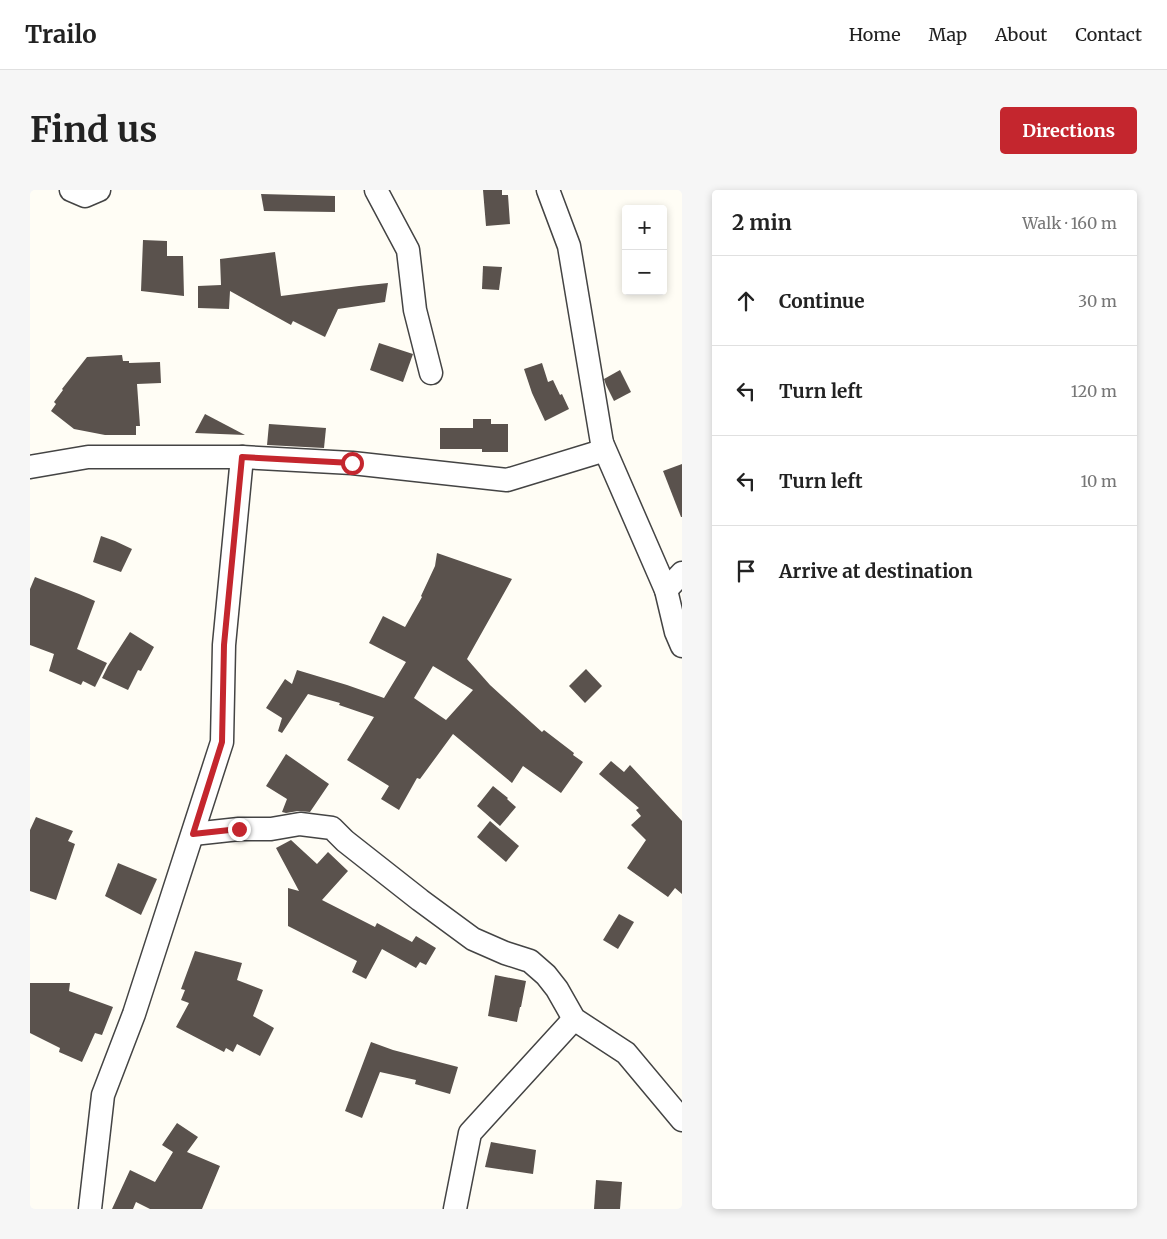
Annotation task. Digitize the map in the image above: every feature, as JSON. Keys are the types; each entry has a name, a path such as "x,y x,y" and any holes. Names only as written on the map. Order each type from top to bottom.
{"street":[{"path":"71,190 86,196 99,190"},
{"path":"376,190 408,250 415,310 431,372"},
{"path":"30,467 88,457 242,457 352,463 507,480 602,451 569,246 548,190"},
{"path":"602,443 666,590 676,632 682,646"},
{"path":"90,1209 103,1095 134,1014 222,742 224,645 242,457"},
{"path":"666,590 682,573"},
{"path":"193,834 239,829 271,829 300,824 332,828 345,841 473,939 505,953 530,961 546,975 557,989 574,1019 626,1052 682,1120"},
{"path":"455,1209 470,1133 574,1019"}],"building":[{"path":"483,190 502,190 502,195 508,195 510,224 486,226"},
{"path":"261,194 335,196 335,212 264,211"},
{"path":"143,240 167,241 167,256 183,256 184,296 141,291"},
{"path":"275,252 281,296 388,283 385,302 338,309 325,337 293,321 291,325 230,291 229,309 198,308 198,286 221,285 220,259"},
{"path":"483,266 502,267 499,290 482,289"},
{"path":"379,343 413,354 403,382 370,370"},
{"path":"122,355 123,361 129,361 129,363 160,362 161,383 137,384 140,426 136,426 136,435 105,435 74,429 51,411 62,389 87,357"},
{"path":"542,363 548,382 553,380 569,409 545,421 532,393 524,369"},
{"path":"620,370 631,392 614,401 604,379"},
{"path":"205,414 245,435 195,433"},
{"path":"473,419 491,419 491,424 508,424 508,452 482,452 482,449 440,449 440,428 473,428"},
{"path":"269,424 326,428 324,448 267,445"},
{"path":"682,464 682,517 681,517 663,471"},
{"path":"101,536 132,549 121,572 93,562"},
{"path":"437,553 512,579 467,659 490,685 542,732 544,730 583,762 561,793 523,766 512,783 453,734 420,779 417,778 399,810 381,799 389,786 347,760 374,717 339,705 340,703 308,694 282,733 278,731 282,718 266,708 285,679 292,684 297,670 384,698 406,662 369,643 383,616 405,627 422,597 435,566","holes":["433,666 473,690 446,720 414,698"]},
{"path":"35,577 95,601 77,649 107,663 95,687 83,681 81,685 49,671 54,654 30,645 30,589"},
{"path":"130,632 154,647 141,671 138,670 128,690 102,678"},
{"path":"586,669 602,686 585,703 569,686"},
{"path":"286,754 329,784 310,812 282,812 287,799 266,786"},
{"path":"611,761 624,772 630,765 682,821 682,894 675,888 668,897 627,868 646,840 631,825 641,816 636,810 639,808 599,774"},
{"path":"493,786 516,807 500,826 477,806"},
{"path":"36,817 73,831 68,841 75,844 56,900 30,891 30,830"},
{"path":"490,821 519,846 506,862 477,837"},
{"path":"291,840 317,864 328,852 348,871 322,900 375,927 377,923 412,942 416,936 436,948 426,965 420,962 416,968 382,949 366,979 352,972 357,961 288,926 288,888 299,891 276,848"},
{"path":"118,863 157,879 141,915 105,896"},
{"path":"619,914 634,922 618,949 603,940"},
{"path":"195,951 242,963 237,980 263,990 253,1016 274,1028 260,1056 237,1044 233,1052 226,1048 224,1052 176,1027 189,1003 181,1000 185,990 181,989"},
{"path":"495,975 526,981 517,1022 488,1016"},
{"path":"30,983 70,983 69,991 113,1007 102,1035 95,1033 82,1062 59,1052 60,1048 30,1033"},
{"path":"371,1042 393,1050 458,1067 450,1094 415,1084 416,1080 380,1072 362,1118 345,1111"},
{"path":"177,1123 198,1137 187,1152 220,1166 202,1209 150,1209 136,1202 133,1209 112,1209 130,1170 155,1182 173,1152 162,1145"},
{"path":"491,1142 536,1150 533,1174 485,1167"},
{"path":"596,1180 622,1182 620,1209 594,1209"}],"route":[{"path":"239,829 193,834 222,742 224,645 242,457 352,463"}]}
